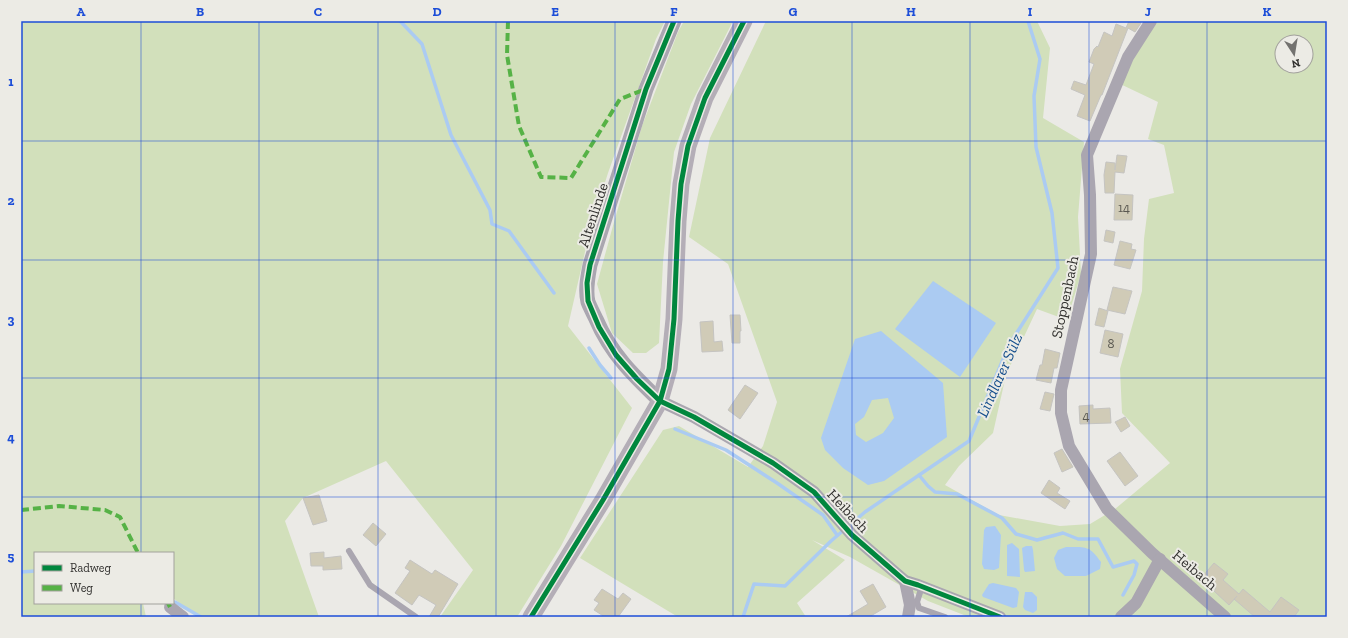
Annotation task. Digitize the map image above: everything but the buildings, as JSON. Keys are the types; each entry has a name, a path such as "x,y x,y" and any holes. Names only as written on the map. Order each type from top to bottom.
{"main road":[{"path":"531,617 603,500 660,401 669,369 674,319 681,184 688,146 706,98 744,21"}],"street":[{"name":"Altenlinde","path":"660,401 637,379 616,355 599,327 588,301 587,283 590,265 646,89 674,21"},
{"name":"Stoppenbach","path":"1152,21 1128,57 1087,155 1090,196 1091,254 1062,390 1061,413 1069,446 1107,509 1160,559"},
{"name":"Heibach","path":"660,401 694,417 774,463 814,492 852,535 905,581 922,586 1000,617"},
{"name":"Heibach","path":"1121,617 1136,602 1160,559 1225,617"},
{"path":"905,581 910,605 908,617"},
{"path":"170,607 183,617"}],"lane":[{"path":"349,551 370,585 416,617"},
{"path":"922,586 917,602 919,608 945,617"}],"green space":[{"path":"21,21 665,21 656,39 608,173 590,230 568,326 632,408 561,546 517,617 440,617 473,570 386,461 303,498 285,521 319,617 197,617 174,599 174,552 34,552 34,604 143,604 146,617 21,617"},
{"path":"684,21 733,21 691,104 674,152 663,262 659,343 646,353 633,353 612,333 597,284 642,126 678,32"},
{"path":"766,21 1037,21 1050,48 1043,118 1084,142 1078,217 1081,274 1067,320 1037,309 1006,375 993,433 959,466 945,485 999,515 1060,526 1090,524 1115,509 1170,463 1122,413 1120,369 1142,291 1144,239 1149,199 1174,193 1164,145 1148,139 1158,102 1116,82 1156,21 1327,21 1327,617 969,617 928,601 850,557 812,540 845,560 797,603 806,617 678,617 580,558 663,430 679,426 748,467 763,446 777,402 728,264 689,237 710,138"}],"water":[{"path":"933,281 996,323 960,377 895,329"},
{"path":"881,331 943,383 947,437 884,481 868,485 843,468 825,450 821,438 855,339","holes":["888,398 894,418 883,433 866,442 856,435 855,424 864,417 872,400"]},
{"path":"995,526 1001,535 999,568 994,570 984,569 982,564 984,530 986,527"},
{"path":"1012,543 1019,549 1020,577 1007,576 1007,545"},
{"path":"1032,546 1035,571 1025,572 1024,570 1022,548"},
{"path":"1066,547 1083,547 1090,550 1101,562 1100,569 1086,576 1065,576 1057,569 1054,558 1058,550"},
{"path":"993,583 1016,588 1019,592 1017,607 1013,608 983,597 982,595 989,584"},
{"path":"1025,592 1032,592 1037,597 1037,610 1033,613 1025,610 1023,607"}],"waterway":[{"path":"400,21 422,44 451,135 490,210 492,224 509,231 554,293"},
{"name":"Lindlarer Sülz","path":"743,617 754,584 785,586 831,541 865,512 969,441 1009,345 1058,268 1052,213 1036,147 1034,96 1040,59 1028,21"},
{"path":"589,348 611,378"},
{"path":"675,429 726,450 777,483 823,515 837,535"},
{"name":"Heibach","path":"919,475 935,492 957,494 1002,518 1016,534 1037,540 1063,533 1078,539 1098,539 1113,567 1134,561 1137,564 1134,575 1123,595"},
{"path":"21,572 34,571"},
{"path":"175,602 201,617"}],"marked path":[{"path":"508,21 507,55 519,126 541,177 571,178 620,99 646,89"},
{"path":"21,510 59,506 105,510 120,517 138,552"}],"cycle path":[{"path":"674,21 646,89 590,265 587,283 588,301 599,327 616,355 637,379 660,401 694,417 773,463 814,492 852,535 905,581 1000,617"},
{"path":"531,617 603,500 660,401 669,369 674,319 681,184 688,146 705,98 744,21"}]}
